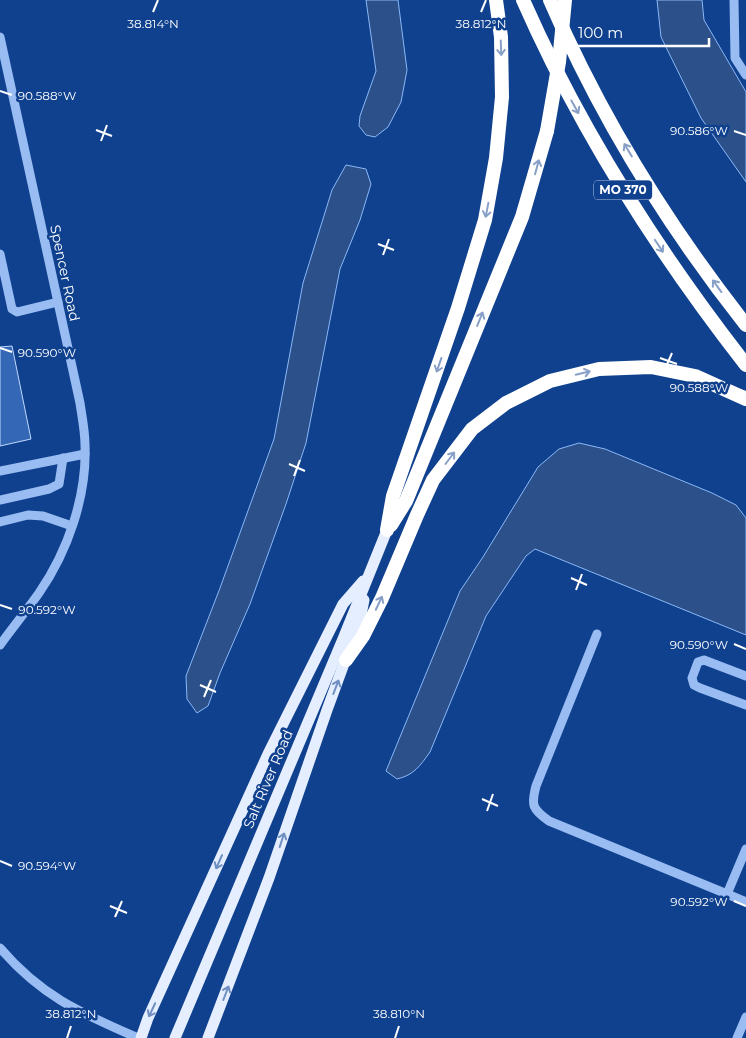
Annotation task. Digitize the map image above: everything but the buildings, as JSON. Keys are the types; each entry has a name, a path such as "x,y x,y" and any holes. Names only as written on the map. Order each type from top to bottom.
{"highway":[{"path":"387,530 393,496 458,308 485,220 496,158 502,97 501,37 496,0"},
{"name":"MO 370","path":"523,0 571,100 627,197 672,265 746,365"},
{"name":"MO 370","path":"550,0 590,82 640,170 694,255 746,325"},
{"path":"387,530 406,501 513,241 532,187 547,131 559,62 565,0"},
{"path":"346,660 363,636 382,598 416,515 434,480 472,429 506,403 550,381 599,369 651,367 695,376 746,399"}],"main road":[{"name":"Salt River Road","path":"175,1038 387,530"},
{"path":"208,1038 269,878 360,620 370,572"},
{"path":"139,1038 268,754 343,604 370,572"},
{"path":"216,1019 216,1038"}],"street":[{"path":"734,0 735,58 746,75"},
{"name":"Spencer Road","path":"0,37 4,81 58,302 80,404 86,446 82,485 72,526 59,559 0,645"},
{"path":"0,254 3,280 12,309 18,312 58,302"},
{"path":"0,308 10,306"},
{"path":"0,471 85,454"},
{"path":"0,500 50,489 59,484 63,458"},
{"path":"0,522 28,515 43,516 72,526"},
{"path":"597,634 536,786 532,800 534,808 549,821 746,902"},
{"path":"746,676 704,660 698,662 692,678 694,684 700,688 746,705"},
{"path":"727,894 746,849"},
{"path":"0,948 13,964 56,999 71,1008 139,1038"},
{"path":"737,1038 746,1016"}],"water":[{"path":"366,0 398,0 407,70 401,102 388,127 375,137 366,135 359,126 360,116 376,71"},
{"path":"657,0 702,0 704,20 746,92 746,182 701,118 661,37"},
{"path":"346,165 366,169 371,184 360,220 340,269 306,443 250,604 208,706 197,713 187,699 186,676 274,439 303,283 332,190"},
{"path":"579,443 605,449 712,493 736,505 746,518 746,635 535,549 526,556 486,616 430,752 416,769 408,775 397,779 386,771 460,591 538,467 559,449"}]}
